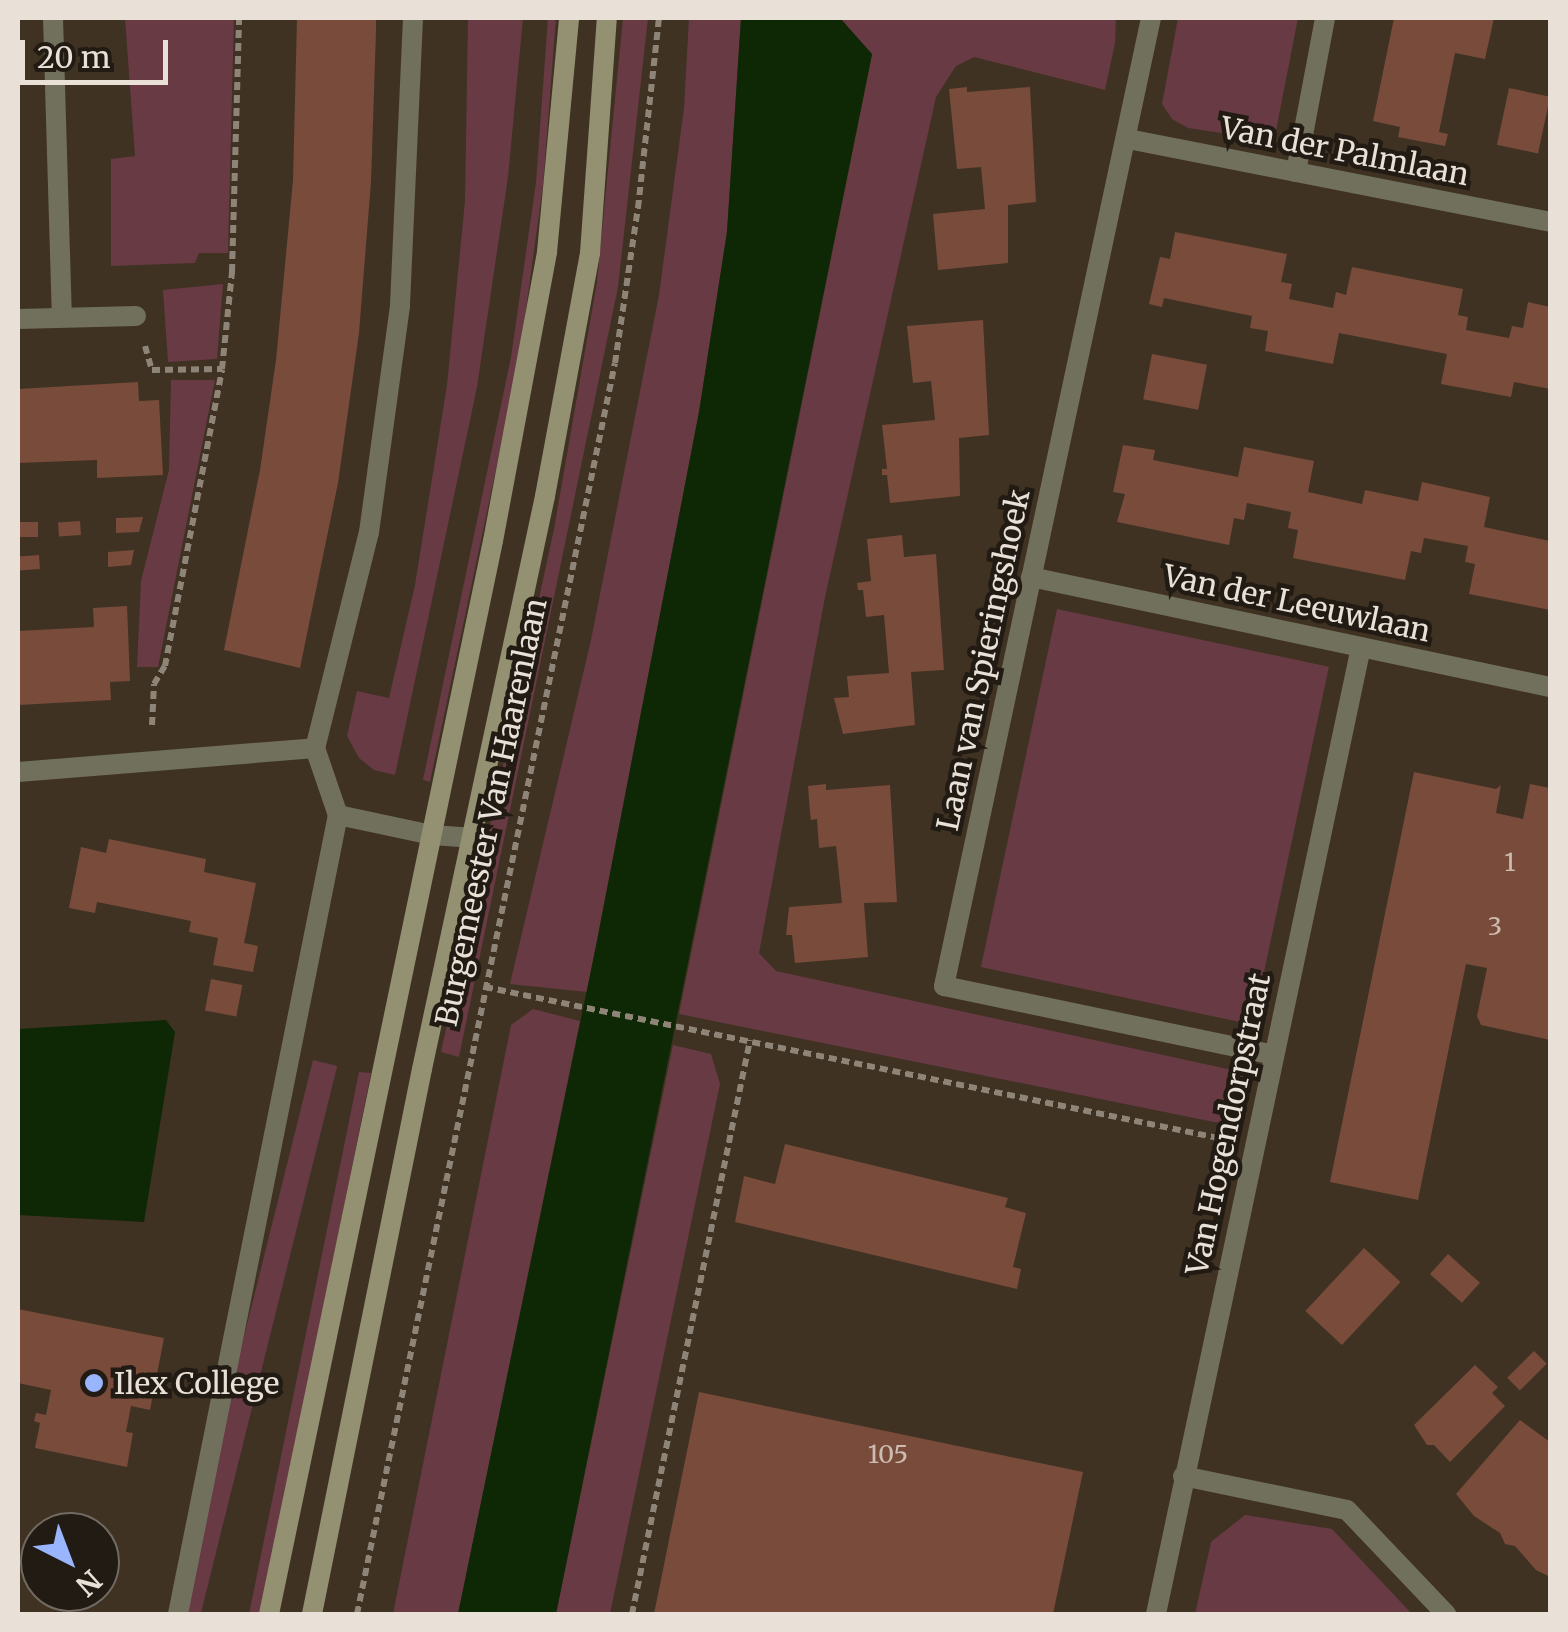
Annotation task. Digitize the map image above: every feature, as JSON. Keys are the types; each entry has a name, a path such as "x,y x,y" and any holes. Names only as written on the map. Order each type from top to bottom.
{"main road":[{"name":"Burgemeester Van Haarenlaan","path":"269,1614 432,835 547,252 569,18"},
{"name":"Burgemeester Van Haarenlaan","path":"312,1614 470,838 546,496 590,253 607,18"}],"street":[{"path":"53,18 62,316"},
{"path":"178,1614 338,815 315,748 369,532 395,344 413,18"},
{"name":"Laan van Spieringshoek","path":"1150,18 1128,139 944,986 1273,1055"},
{"path":"1296,172 1325,18"},
{"name":"Van der Palmlaan","path":"1128,139 1550,222"},
{"path":"18,319 136,316"},
{"name":"Van der Leeuwlaan","path":"1031,577 1550,687"},
{"name":"Van Hogendorpstraat","path":"1156,1614 1360,647"},
{"path":"18,772 315,748"},
{"name":"Burgemeester Van Haarenlaan","path":"338,815 432,835 470,838"},
{"path":"1183,1476 1348,1510 1446,1614"}],"path":[{"path":"150,762 154,684 165,666 222,369 232,272 239,18"},
{"name":"Burgemeester Van Haarenlaan","path":"357,1614 615,362 638,208 659,18"},
{"path":"136,316 152,370 222,369"},
{"path":"485,987 1254,1145"},
{"path":"632,1614 750,1040"}],"shaded area":[{"path":"125,18 234,18 228,253 199,253 195,263 111,266 111,159 135,156"},
{"path":"468,18 523,18 508,177 477,387 395,775 374,770 359,758 347,736 357,691 389,698 415,585 447,385 465,201"},
{"path":"548,18 556,18 543,185 519,360 430,782 423,780 511,357 536,182"},
{"path":"623,18 648,18 618,287 459,1057 441,1052 554,529 597,282"},
{"path":"689,18 741,18 727,232 699,412 587,992 510,984 591,640 659,295 684,108"},
{"path":"741,18 840,18 872,54 556,1614 458,1614 597,941 699,412 727,232"},
{"path":"840,18 1116,18 1115,43 1105,90 974,57 956,66 936,97 825,597 759,953 776,971 1246,1073 1234,1126 679,1014 872,55"},
{"path":"1178,18 1298,18 1274,141 1188,128 1172,119 1162,104"},
{"path":"223,284 217,359 168,362 163,290"},
{"path":"171,380 215,380 158,667 137,667 141,581 169,470"},
{"path":"1057,609 1329,667 1253,1025 981,967"},
{"path":"533,1009 580,1021 458,1614 393,1614 511,1025"},
{"path":"166,1020 175,1032 144,1222 18,1215 18,1029"},
{"path":"673,1045 711,1054 720,1084 610,1614 556,1614"},
{"path":"313,1060 337,1066 201,1614 176,1609"},
{"path":"359,1072 371,1073 260,1614 249,1614"},
{"path":"1245,1515 1332,1529 1412,1614 1195,1614 1211,1542"}],"building":[{"path":"297,18 376,18 371,182 359,333 338,483 300,668 224,650 260,470 276,360 293,180"},
{"path":"1394,18 1494,18 1485,59 1455,53 1439,132 1448,134 1445,146 1398,137 1400,127 1373,121"},
{"path":"967,87 967,92 1030,87 1036,202 1008,205 1008,263 938,270 933,214 985,209 981,167 957,169 949,89"},
{"path":"1509,88 1550,97 1538,153 1497,145"},
{"path":"1175,232 1287,254 1281,282 1292,284 1289,299 1333,308 1336,292 1346,295 1352,267 1463,289 1458,315 1468,317 1466,330 1509,338 1512,326 1523,328 1528,302 1550,307 1550,389 1514,382 1511,397 1441,384 1447,354 1339,333 1333,364 1265,351 1268,331 1250,328 1252,316 1164,298 1162,307 1149,304 1160,257 1170,259"},
{"path":"983,320 989,435 959,438 960,496 890,503 887,475 882,475 882,469 887,469 882,425 935,420 931,381 913,383 907,326"},
{"path":"1152,354 1207,365 1198,410 1143,399"},
{"path":"138,382 139,401 159,400 163,475 97,478 97,460 18,463 18,389"},
{"path":"1123,445 1155,450 1153,460 1238,477 1244,447 1314,461 1308,492 1362,504 1365,490 1418,501 1422,482 1490,497 1484,527 1550,541 1550,610 1469,594 1475,564 1465,562 1468,546 1424,538 1421,553 1411,551 1405,580 1293,558 1298,530 1288,528 1291,512 1247,503 1244,520 1234,518 1229,545 1117,522 1125,494 1113,492"},
{"path":"143,517 139,532 116,533 116,518"},
{"path":"80,521 81,535 59,537 58,523"},
{"path":"18,522 38,522 38,537 18,537"},
{"path":"902,535 904,557 936,554 944,670 911,672 915,725 843,734 834,698 849,697 847,676 889,673 884,615 866,617 863,590 858,590 857,583 871,581 867,539"},
{"path":"134,550 131,565 108,567 108,552"},
{"path":"39,555 40,569 19,570 18,556"},
{"path":"127,606 130,681 110,682 111,700 18,705 18,631 94,627 93,608"},
{"path":"1414,772 1496,789 1501,785 1496,813 1523,819 1530,784 1550,788 1550,1040 1481,1025 1477,1016 1487,968 1466,964 1418,1200 1330,1182"},
{"path":"826,784 826,790 890,785 897,902 864,903 868,957 795,963 792,935 786,935 789,907 842,903 836,846 819,848 817,819 811,820 808,786"},
{"path":"109,839 206,859 204,872 256,883 244,943 258,946 253,972 213,965 218,938 189,932 191,921 97,902 95,913 69,908 81,847 106,853"},
{"path":"211,979 242,985 236,1017 205,1010"},
{"path":"785,1144 1008,1198 1005,1207 1026,1213 1013,1267 1021,1269 1017,1289 735,1222 744,1176 775,1184"},
{"path":"1364,1248 1401,1282 1342,1345 1305,1311"},
{"path":"1448,1254 1480,1283 1462,1303 1430,1274"},
{"path":"18,1309 164,1338 150,1410 131,1406 126,1432 133,1433 127,1467 35,1448 40,1423 34,1421 36,1413 46,1415 51,1390 18,1383"},
{"path":"1534,1351 1547,1364 1520,1391 1507,1378"},
{"path":"1475,1365 1498,1387 1492,1393 1505,1406 1450,1462 1434,1445 1427,1445 1414,1425"},
{"path":"699,1392 1083,1472 1053,1614 654,1614"},
{"path":"1520,1420 1550,1442 1550,1577 1536,1570 1515,1546 1505,1544 1500,1533 1474,1516 1456,1494"}],"place":[{"name":"Ilex College","path":"94,1383"}]}
